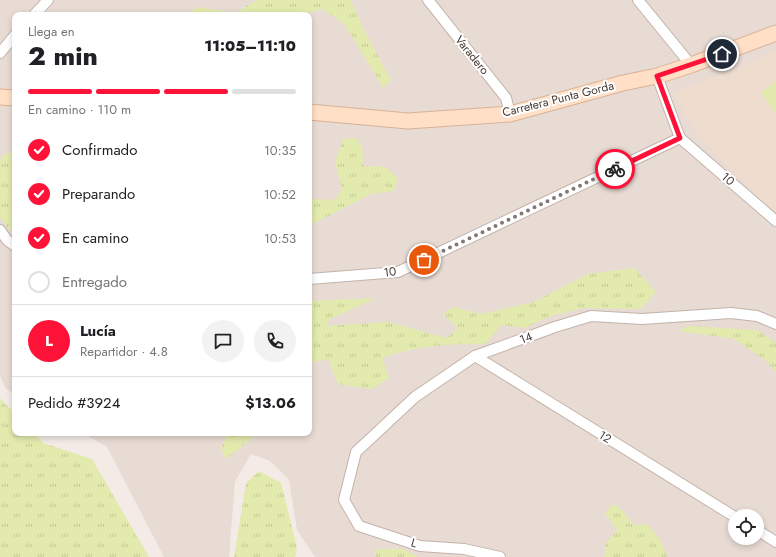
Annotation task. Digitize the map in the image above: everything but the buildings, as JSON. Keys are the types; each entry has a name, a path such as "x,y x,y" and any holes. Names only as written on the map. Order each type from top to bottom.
{"main road":[{"name":"Carretera Punta Gorda","path":"312,112 408,121 510,114 623,83 657,76 692,65 776,33"},
{"path":"0,97 12,98"}],"street":[{"path":"37,12 48,0"},
{"name":"Varadero","path":"428,0 506,98 510,114"},
{"path":"638,0 692,65"},
{"path":"0,53 12,39"},
{"name":"10","path":"657,76 680,138 776,221"},
{"name":"10","path":"312,279 398,272 680,138"},
{"path":"0,230 7,240 12,244"},
{"name":"14","path":"344,500 356,452 415,397 475,356 555,327 591,316 642,319 731,313 757,316 776,324"},
{"name":"12","path":"475,356 728,513"},
{"name":"L","path":"344,500 359,526 420,546 464,549 500,557"},
{"path":"764,534 776,542"}],"shaded area":[{"path":"0,0 776,0 776,557 315,557 297,530 289,480 270,461 251,454 235,482 229,557 164,557 107,447 88,436 312,436 312,12 12,12 12,392 6,389 0,376"},
{"path":"776,50 776,216 697,135 673,93 734,69"}],"green space":[{"path":"257,0 351,0 363,28 391,80 383,88 345,25 323,9 312,12 237,12"},
{"path":"199,7 229,12 189,12"},
{"path":"776,81 776,113 761,93"},
{"path":"356,138 362,147 364,167 384,167 391,171 398,180 394,191 371,194 312,224 312,199 335,200 342,189 335,162 343,139"},
{"path":"12,151 12,234 0,217 1,157"},
{"path":"634,268 656,292 640,309 583,308 551,316 524,328 502,325 485,344 433,346 408,350 382,358 389,378 372,389 338,384 328,359 312,362 312,301 376,298 330,319 326,326 388,322 447,338 458,328 443,314 453,307 481,314 534,302 588,274"},
{"path":"688,326 757,330 776,343 776,372 765,360 734,339 679,331"},
{"path":"0,398 12,411 12,436 37,436 43,443 92,459 149,557 0,557"},
{"path":"227,436 254,436 226,459 221,449"},
{"path":"259,471 281,483 297,548 295,557 234,557 246,483"},
{"path":"613,504 623,511 633,525 647,524 661,541 667,557 602,557 606,555 605,544 617,530 605,513"},
{"path":"375,549 403,549 418,557 375,557"}],"way so far":[{"path":"424,260 463,240 615,169"}],"route":[{"path":"615,169 680,138 657,76 722,54"}]}
